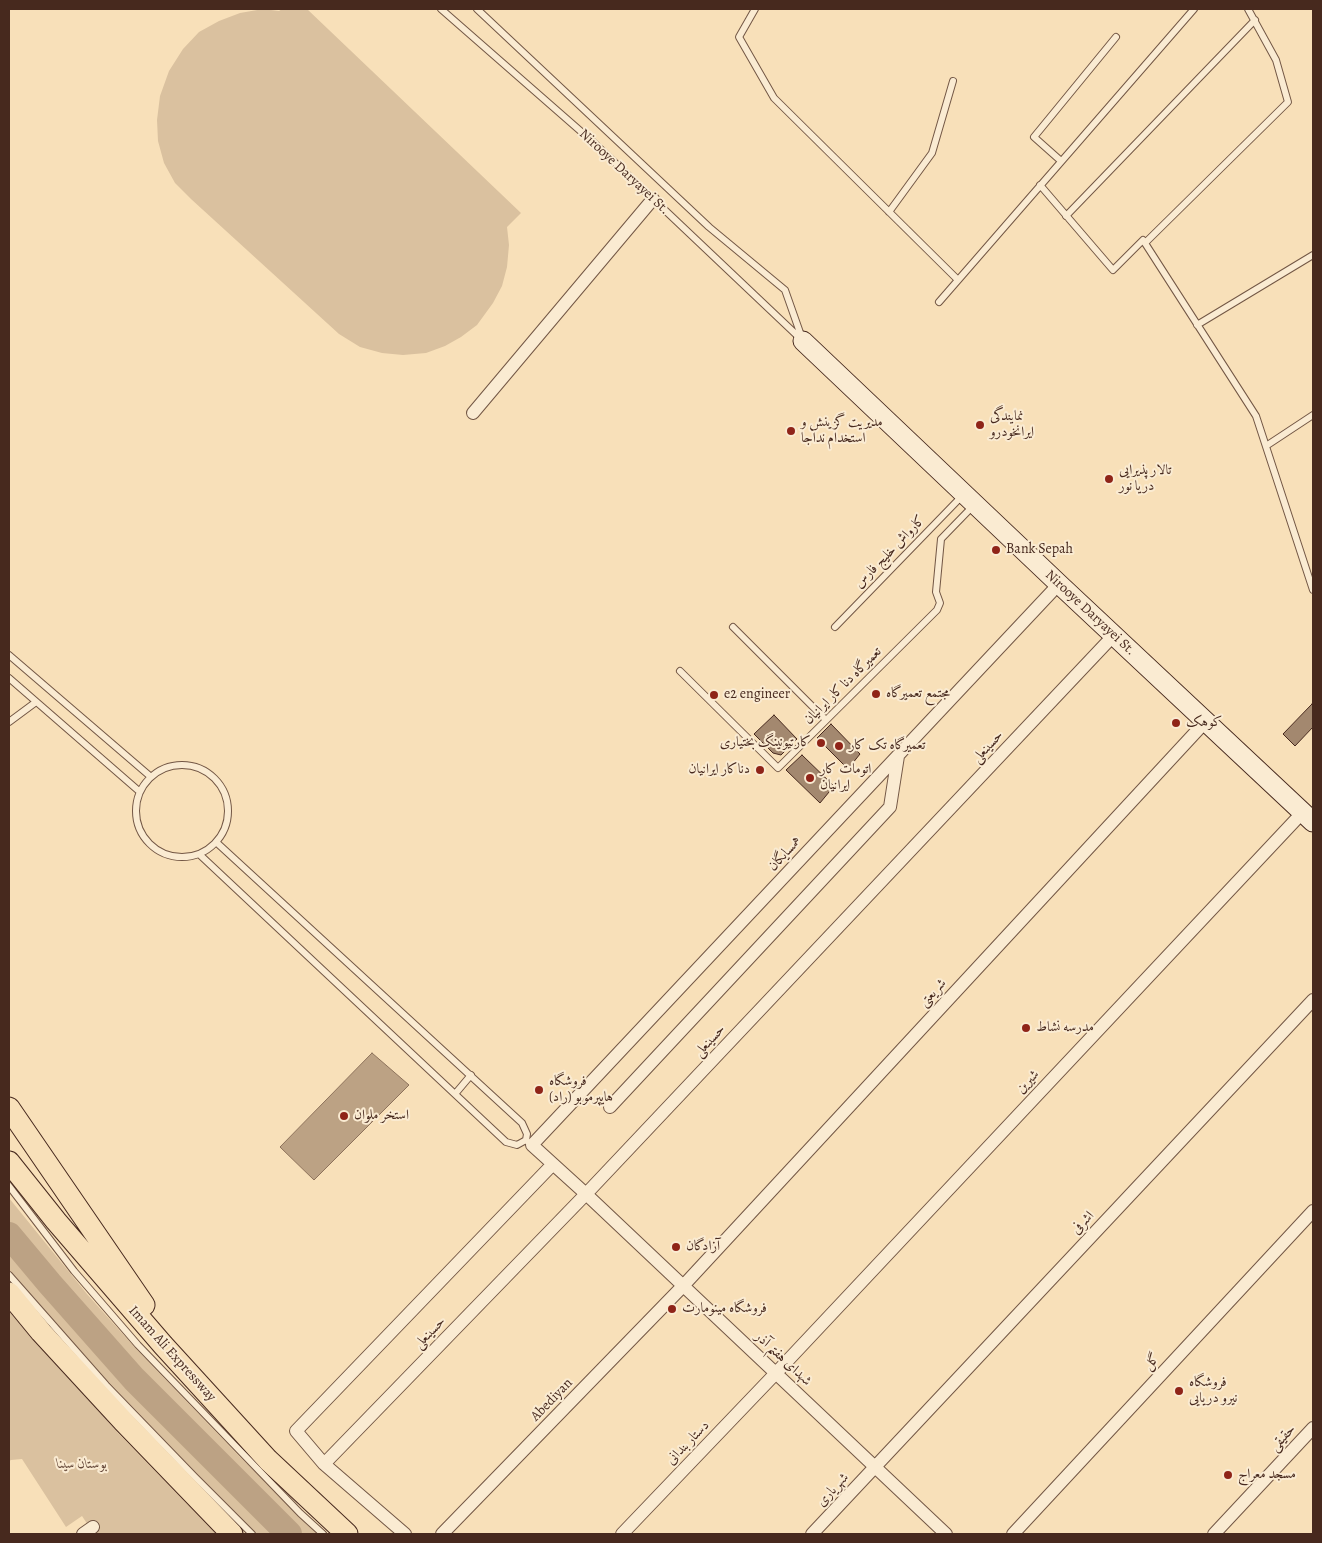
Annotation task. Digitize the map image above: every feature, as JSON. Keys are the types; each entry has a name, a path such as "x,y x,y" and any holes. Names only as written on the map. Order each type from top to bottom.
{"highway":[{"path":"9,1108 142,1303 226,1415"},
{"name":"Imam Ali Expressway","path":"9,1162 56,1221 226,1415 268,1460 347,1534"},
{"path":"9,1293 123,1421 232,1534"}],"main road":[{"name":"Nirooye Daryayei St.","path":"803,341 1308,817"}],"street":[{"path":"473,413 653,199"},
{"name":"همسایگان","path":"529,1143 898,756 1059,584"},
{"name":"حسینعلی","path":"324,1464 586,1194 1114,635"},
{"name":"شریعتی","path":"683,1286 1206,721"},
{"path":"610,1107 890,807 898,756"},
{"name":"شیرین","path":"776,1373 1308,817"},
{"name":"اشرفی","path":"875,1467 1313,1000"},
{"name":"شهدای هفتم آذر","path":"529,1143 586,1194 946,1534"},
{"path":"405,1534 324,1464 296,1431 553,1164"},
{"name":"گل","path":"1013,1534 1313,1211"},
{"name":"Abediyan","path":"442,1534 683,1286"},
{"name":"دستار بندانی","path":"622,1534 776,1373"},
{"name":"حقیقی","path":"1214,1534 1313,1428"},
{"name":"شهریاری","path":"812,1534 875,1467"}],"lane":[{"name":"Nirooye Daryayei St.","path":"441,9 593,142 803,341"},
{"name":"Nirooye Daryayei St.","path":"477,9 709,227 785,290 803,341"},
{"path":"755,9 739,38 774,98 958,280"},
{"path":"939,302 1194,9"},
{"path":"1145,243 1288,102 1276,60 1248,9"},
{"path":"1066,216 1254,20"},
{"path":"1061,161 1034,137 1116,37"},
{"path":"889,212 932,153 953,81"},
{"path":"1040,185 1113,270 1143,240 1256,416 1313,590"},
{"path":"1198,325 1313,255"},
{"path":"1266,446 1313,416"},
{"name":"کارواش خلیج فارس","path":"835,627 969,499"},
{"name":"تعمیرگاه دنا کار ایرانیان","path":"680,671 778,768 937,610 940,603 936,592 941,538 969,499"},
{"path":"732,627 826,720"},
{"path":"9,656 152,777"},
{"path":"9,678 140,792"},
{"path":"9,722 36,702"},
{"path":"176,765 192,766 207,772 218,783 226,797 228,813 225,829 216,842 205,852 191,857 177,858 163,854 151,846 142,834 136,821 136,806 140,792 152,777 160,770 176,765"},
{"path":"199,854 506,1142 517,1144 529,1143 522,1123 216,842"},
{"path":"454,1094 471,1075"},
{"path":"9,1186 74,1271 138,1345 323,1534"},
{"path":"9,1274 112,1392 252,1534"}],"green space":[{"path":"263,9 279,11 282,9 307,9 521,213 507,227 509,245 507,267 502,286 493,303 477,325 461,337 445,346 426,353 403,355 382,353 360,347 339,334 175,183 164,163 158,141 157,120 160,96 169,71 183,49 199,32 219,21 240,13"},
{"path":"9,1198 87,1294 138,1351 240,1457 319,1534 255,1534 105,1378 9,1271"},
{"name":"بوستان سینا","path":"9,1306 118,1433 216,1534 94,1534 82,1516 66,1527 22,1459 9,1461"}],"shaded area":[{"name":"استخر ملوان","path":"372,1053 409,1085 314,1180 280,1147"}],"building":[{"path":"1312,704 1313,727 1295,746 1283,734"},
{"path":"774,715 797,739 781,755 773,753 754,734"},
{"name":"تعمیرگاه تک کار","path":"831,724 860,754 848,769 817,738"},
{"name":"اتومات کار ایرانیان","path":"802,755 834,786 820,803 786,770"}],"waterway":[{"path":"9,1235 134,1379 289,1534"}],"place":[{"name":"نمایندگی ایرانخودرو","path":"980,425"},
{"name":"مدیریت گزینش و استخدام نداجا","path":"791,431"},
{"name":"تالار پذیرایی دریا نور","path":"1109,479"},
{"name":"Bank Sepah","path":"996,550"},
{"name":"مجتمع تعمیرگاه","path":"876,694"},
{"name":"e2 engineer","path":"714,695"},
{"name":"کوهک","path":"1176,723"},
{"name":"کارتیونینگ بختیاری","path":"821,743"},
{"name":"تعمیرگاه تک کار","path":"839,746"},
{"name":"دناکار ایرانیان","path":"760,770"},
{"name":"اتومات کار ایرانیان","path":"810,778"},
{"name":"مدرسه نشاط","path":"1026,1028"},
{"name":"فروشگاه هایپرموبو (راد)","path":"539,1090"},
{"name":"استخر ملوان","path":"344,1116"},
{"name":"آزادگان","path":"676,1247"},
{"name":"فروشگاه مینومارت","path":"672,1309"},
{"name":"فروشگاه نیرو دریایی","path":"1179,1391"},
{"name":"مسجد معراج","path":"1228,1475"}]}
